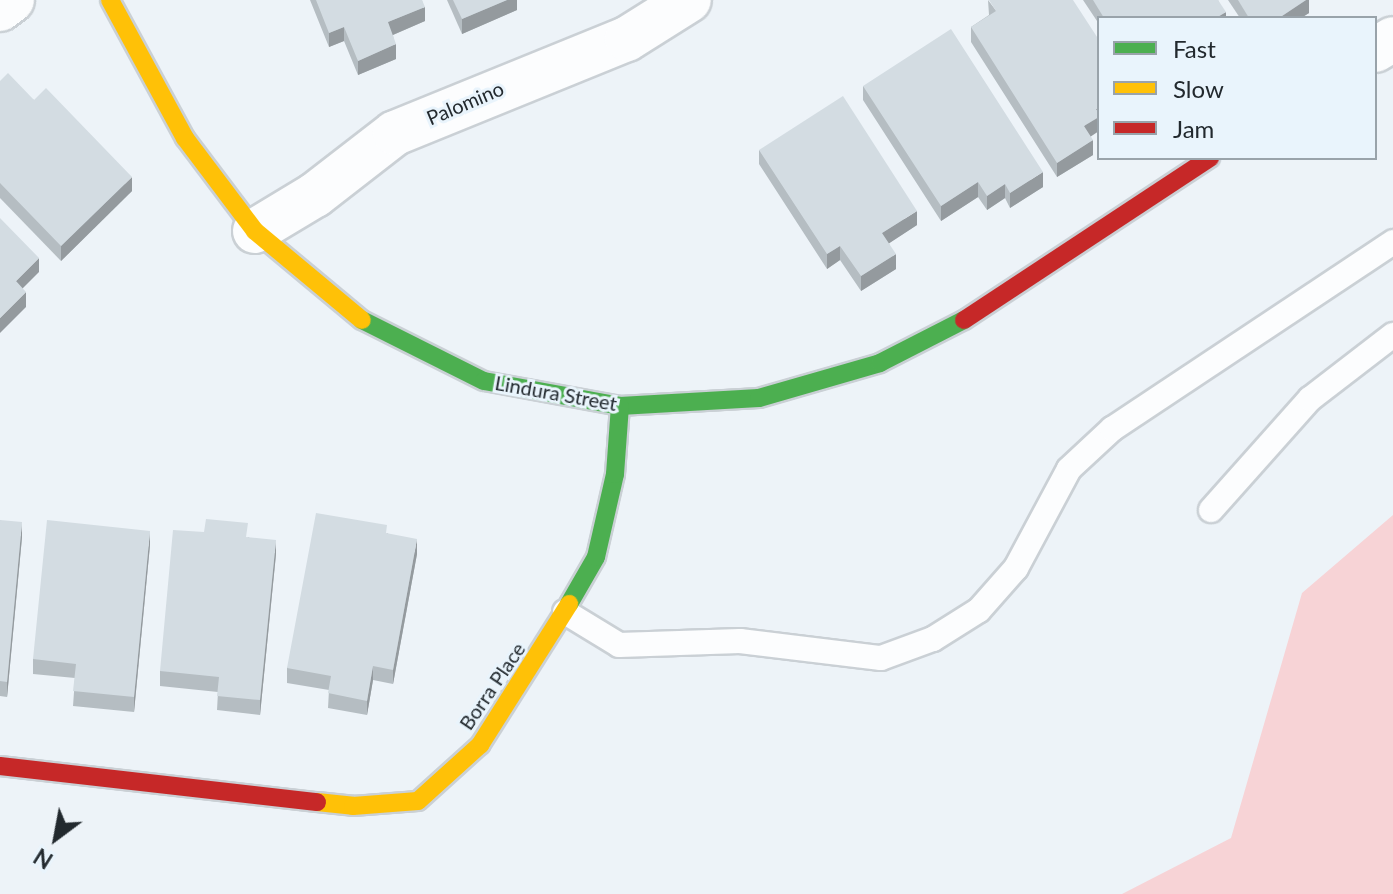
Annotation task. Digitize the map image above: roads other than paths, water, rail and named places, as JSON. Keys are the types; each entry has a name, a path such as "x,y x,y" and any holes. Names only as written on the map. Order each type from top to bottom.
{"street":[{"path":"0,9 12,0"},
{"name":"Lindura Street","path":"110,0 185,138 255,231 353,315 484,381 620,406 759,398 880,363 988,308 1207,160"},
{"name":"Palomino","path":"255,231 315,195 395,133 627,39 689,0"},
{"name":"Borra Place","path":"0,766 353,806 418,801 480,745 565,612 596,557 615,474 620,406"}],"lane":[{"path":"565,612 619,645 740,641 881,658 933,639 979,610 1016,568 1069,469 1112,429 1393,242"},
{"path":"1211,510 1310,399 1393,335"}]}
